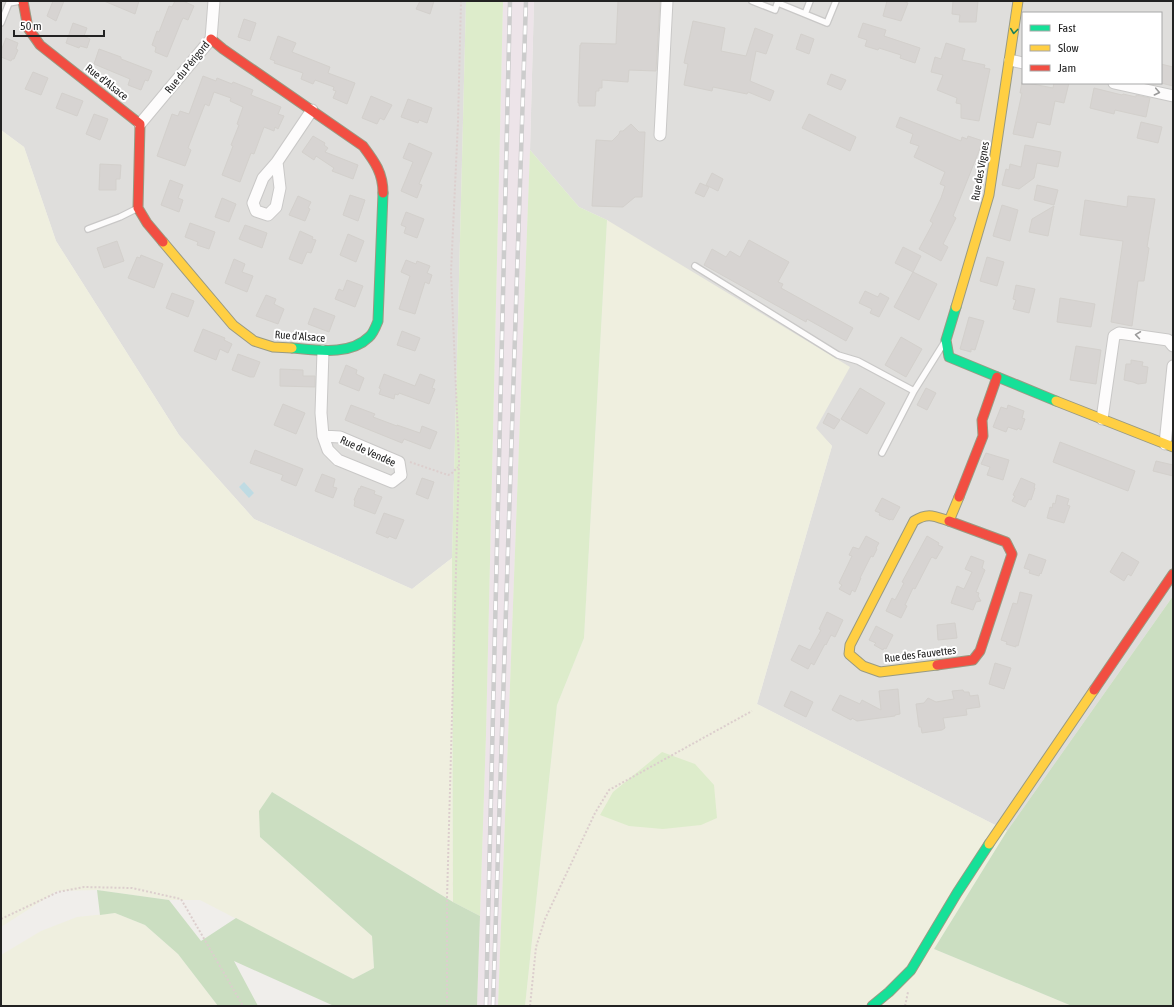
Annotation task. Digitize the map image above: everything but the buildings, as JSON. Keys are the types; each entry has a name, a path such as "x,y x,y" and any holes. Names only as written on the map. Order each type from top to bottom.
{"street":[{"name":"Rue d'Alsace","path":"21,1 28,28 40,44 140,124"},
{"name":"Rue du Périgord","path":"140,124 211,39 214,1"},
{"path":"660,135 667,1"},
{"name":"Rue des Vignes","path":"946,340 989,195 1018,1"},
{"name":"Rue d'Alsace","path":"138,208 147,224 233,325 254,341 274,347 323,351 353,348 370,337 378,321 383,186 378,166 363,146 223,49 211,39"},
{"path":"1010,60 1022,63"},
{"path":"1119,84 1173,96"},
{"path":"277,162 312,110"},
{"path":"138,208 140,124"},
{"path":"1102,419 1114,336 1119,333 1168,340 1173,346"},
{"path":"946,340 950,357 997,378 1169,446 1173,366"},
{"name":"Rue de Vendée","path":"322,436 340,437 399,462 401,475 392,482 338,460 328,450 322,436 321,413 323,351"},
{"path":"949,521 983,436 982,420 997,378"},
{"name":"Rue des Fauvettes","path":"929,514 949,521 1006,542 1012,554 980,651 973,660 880,672 872,670 854,661 849,654 850,645 914,521 922,515 929,514"},
{"path":"872,1006 889,992 910,970 954,898 987,848 1173,574"}],"lane":[{"path":"1,23 9,3 21,1"},
{"path":"752,1 775,10 778,2 827,23 836,1"},
{"path":"805,14 810,1"},
{"path":"88,229 120,217 138,208"},
{"path":"695,266 838,355 858,361 914,391"},
{"name":"Rue des Vignes","path":"882,453 914,391 946,340"}],"path":[{"path":"447,1006 447,899 459,466 451,272 458,122 461,1"},
{"path":"399,462 412,462 448,475 452,474 459,466"},
{"path":"530,1006 536,947 545,919 595,813 609,790 752,711"},
{"path":"1,920 58,892 84,887 132,888 181,900 243,1006"}],"shaded area":[{"path":"1,1 466,1 452,558 412,589 254,519 179,435 56,241 24,147 1,130"},
{"path":"503,1 534,1 530,150 498,1006 477,1006 486,735"},
{"path":"534,1 1173,1 1173,596 1007,831 757,704 832,446 607,220 579,207 530,150"}],"green space":[{"path":"466,1 503,1 486,735 480,916 453,902 452,558"},
{"path":"1,130 24,147 56,241 179,435 254,519 412,589 452,558 453,902 272,792 260,837 372,936 374,968 353,979 200,900 169,900 97,890 57,891 1,927"},
{"path":"530,150 579,207 607,220 584,638 557,705 525,1006 498,1006"},
{"path":"607,220 850,367 816,428 832,446 757,704 1007,831 934,949 1072,1006 525,1006 557,705 584,638"},
{"path":"1173,596 1173,1006 1072,1006 934,949 1007,831"},
{"path":"662,752 695,764 714,785 717,818 701,825 663,829 629,826 600,815 613,792"},
{"path":"272,792 453,902 480,916 477,1006 334,1006 234,961 258,1006 218,1006 178,954 145,925 115,913 100,915 97,890 169,900 201,941 236,918 353,979 374,968 372,936 260,837 259,811"},
{"path":"115,913 145,925 178,954 218,1006 1,1006 1,955 41,931 77,917"}],"water":[{"path":"244,482 254,493 249,498 239,487"}],"railway":[{"path":"486,1006 510,1"},
{"path":"493,1006 526,1"}],"traffic: fast":[{"path":"292,348 322,350 343,349 361,343 373,332 378,321 383,193"},
{"path":"956,307 946,340 949,357 1056,401"},
{"path":"872,1006 889,992 911,970 957,893 989,844"}],"traffic: slow":[{"path":"956,307 989,195 1018,1"},
{"path":"163,242 233,325 254,341 273,347 292,348"},
{"path":"1056,401 1173,447"},
{"path":"937,665 880,672 863,666 849,654 850,645 914,521 923,516 935,516 949,521 959,497"},
{"path":"989,844 1094,690"}],"traffic: jam":[{"path":"23,1 28,28 40,45 140,124 138,208 147,223 163,242"},
{"path":"211,39 223,49 363,146 378,168 382,179 383,193"},
{"path":"959,497 983,436 982,420 997,377"},
{"path":"937,665 973,660 980,651 1012,554 1006,542 949,521"},
{"path":"1094,690 1173,574"}]}
